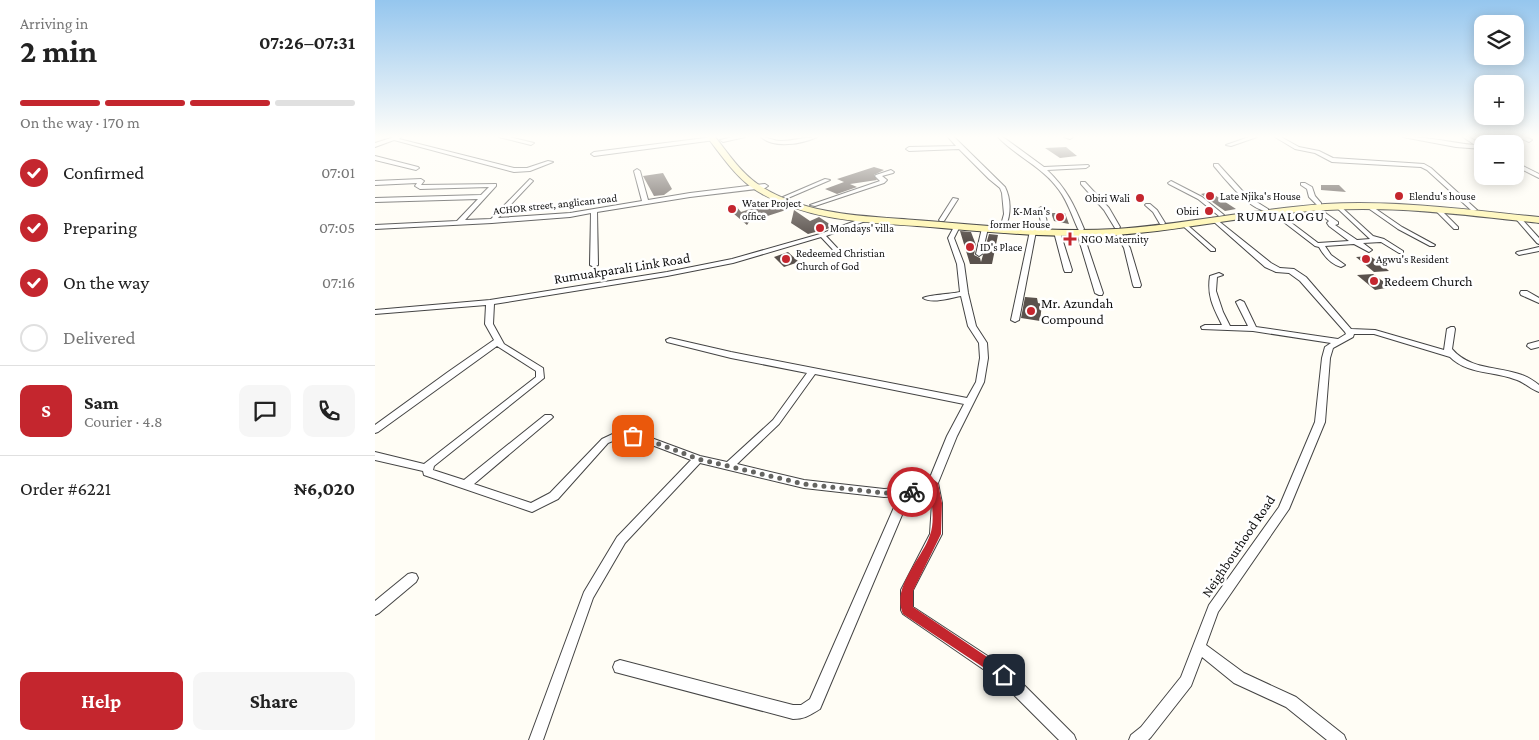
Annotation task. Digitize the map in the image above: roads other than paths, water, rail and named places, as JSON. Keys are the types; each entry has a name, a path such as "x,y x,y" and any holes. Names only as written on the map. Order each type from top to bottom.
{"main road":[{"path":"740,172 761,187 800,206 866,219 1057,232 1185,225 1219,218"},
{"path":"761,187 813,205 850,213 1081,231"},
{"path":"1117,230 1162,223 1317,206 1363,205 1474,210 1539,218"},
{"path":"1317,206 1363,205 1539,218"}],"street":[{"path":"637,172 646,203"},
{"path":"813,205 882,182 884,180 878,176 891,172"},
{"path":"985,172 1004,190 1007,214 1004,225"},
{"path":"1043,172 1066,196 1081,231 1099,293"},
{"path":"1222,172 1245,196 1270,211 1310,240 1321,245 1379,240"},
{"path":"1432,172 1474,210"},
{"path":"787,197 827,180"},
{"path":"375,183 421,181 418,186 420,187 494,185 459,223"},
{"path":"491,221 530,181"},
{"path":"1083,183 1107,209 1127,248 1137,285"},
{"path":"1171,183 1200,198 1268,265 1279,270 1291,271 1303,279 1349,331 1369,331 1453,355"},
{"path":"1303,184 1310,188 1311,197 1317,206 1336,223 1330,223 1331,225 1369,250"},
{"name":"ACHOR street, anglican road","path":"375,227 491,221 594,212 761,187"},
{"path":"375,200 483,197"},
{"path":"942,220 955,198"},
{"path":"1148,205 1155,211 1162,223"},
{"path":"1363,205 1410,234 1432,245"},
{"path":"1338,206 1371,237 1385,242 1401,252"},
{"path":"1041,209 1045,227"},
{"path":"1438,210 1456,228"},
{"path":"594,212 594,265"},
{"path":"1519,218 1539,242"},
{"name":"Rumuakparali Link Road","path":"375,312 490,302 699,268 733,261 822,235 866,219"},
{"path":"1185,225 1213,250"},
{"path":"957,226 951,238 959,255 964,278 964,293 972,326 983,343 984,358 980,382 952,436 933,483 937,503 936,534 907,590 907,610 1004,675 1069,740"},
{"path":"979,254 985,228"},
{"path":"1015,320 1033,231"},
{"path":"1057,232 1067,270"},
{"path":"822,235 838,252"},
{"path":"1321,245 1328,256 1340,265"},
{"path":"1519,253 1539,249"},
{"path":"1219,275 1214,276 1211,291 1227,328"},
{"path":"927,298 947,297 964,293"},
{"path":"1524,293 1539,301"},
{"path":"427,468 429,464 540,378 540,370 501,346 489,324 490,302"},
{"path":"1240,302 1253,329"},
{"path":"1205,327 1253,329 1340,342"},
{"path":"1451,329 1448,349 1453,355 1468,365 1518,377 1539,389"},
{"name":"Neighbourhood Road","path":"1136,740 1146,732 1186,681 1213,609 1284,509 1320,422 1326,358 1329,347 1350,335 1349,331"},
{"path":"670,340 731,356 969,402"},
{"path":"375,430 454,370 498,341"},
{"path":"729,466 776,422 812,372"},
{"path":"465,484 548,417"},
{"path":"375,456 427,468 428,472 532,508 554,496 605,441 619,434 646,439 698,459 804,484 884,493 917,491 933,483"},
{"path":"536,740 588,596 621,540 698,459"},
{"path":"620,667 793,712 803,712 815,704 906,492"},
{"path":"375,609 412,578"},
{"path":"1199,647 1239,678 1291,702 1339,740"}],"place":[{"name":"Late Njika's House","path":"1210,196"},
{"name":"Elendu's house","path":"1399,196"},
{"name":"Obiri Wali","path":"1140,198"},
{"name":"Water Project office","path":"732,209"},
{"name":"Obiri","path":"1209,211"},
{"name":"K-Man's former House","path":"1060,217"},
{"name":"Mondays' villa","path":"820,228"},
{"name":"NGO Maternity","path":"1070,239"},
{"name":"ID's Place","path":"970,247"},
{"name":"Redeemed Christian Church of God","path":"786,259"},
{"name":"Agwu's Resident","path":"1366,259"},
{"name":"Redeem Church","path":"1374,281"},
{"name":"Mr. Azundah Compound","path":"1031,311"}],"district":[{"name":"RUMUALOGU","path":"1281,216"}]}
